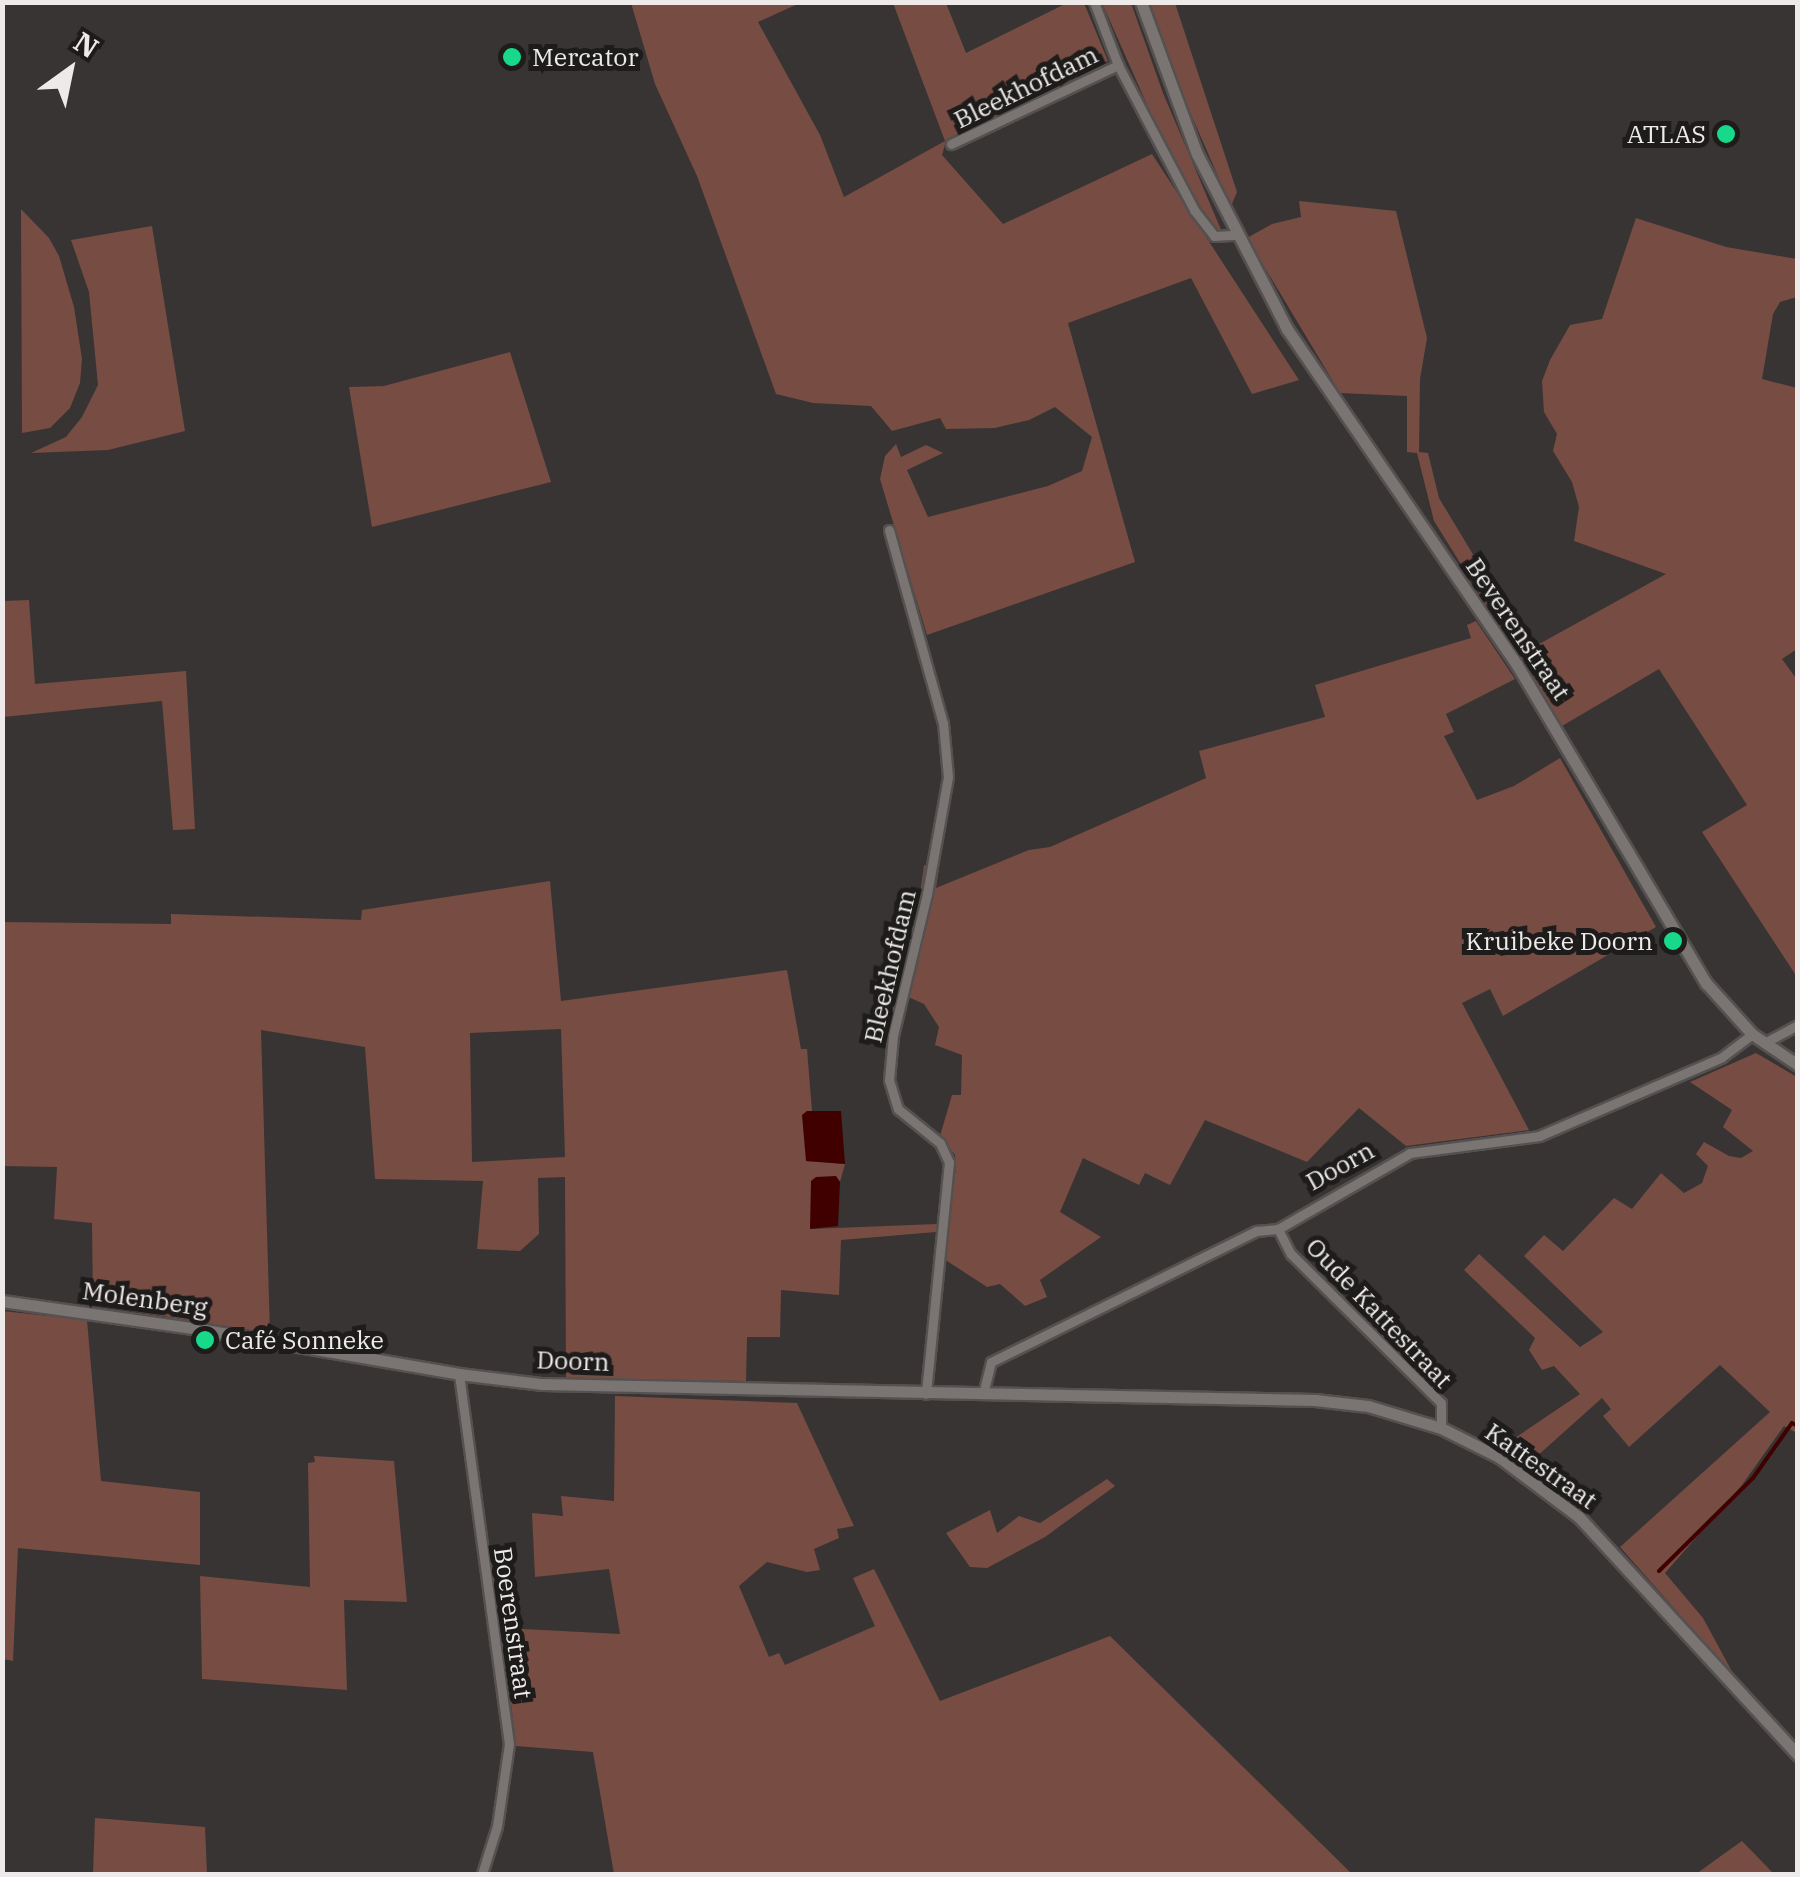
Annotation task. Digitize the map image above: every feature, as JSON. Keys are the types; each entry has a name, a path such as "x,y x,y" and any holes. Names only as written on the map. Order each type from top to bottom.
{"street":[{"path":"1094,2 1118,65 1200,220 1214,236 1236,235"},
{"name":"Beverenstraat","path":"1141,2 1172,95 1236,235 1287,329 1517,665 1706,983 1752,1034 1798,1065"},
{"name":"Bleekhofdam","path":"952,144 1118,65"},
{"name":"Bleekhofdam","path":"889,530 943,723 948,777 927,894 893,1036 889,1080 898,1109 940,1143 949,1162 926,1394"},
{"path":"1764,1043 1798,1025"},
{"name":"Doorn","path":"983,1394 991,1362 1256,1231 1278,1229 1410,1152 1539,1136 1722,1057 1752,1034"},
{"name":"Oude Kattestraat","path":"1278,1229 1291,1254 1442,1404 1441,1428"},
{"name":"Molenberg","path":"2,1301 205,1330 459,1374"},
{"name":"Doorn","path":"459,1374 542,1384 926,1394"},
{"name":"Boerenstraat","path":"459,1374 509,1744 498,1826 482,1874"},
{"name":"Kattestraat","path":"926,1394 1316,1400 1368,1406 1441,1428 1498,1457 1579,1517 1798,1755"}],"shaded area":[{"path":"631,3 800,3 758,22 820,135 844,197 945,141 893,3 946,3 966,53 1067,3 1084,3 1108,61 946,141 942,155 1003,224 1152,154 1299,380 1252,394 1191,278 1068,323 1135,562 927,635 880,479 885,456 896,444 901,457 926,445 943,453 907,470 928,517 1048,486 1082,471 1092,437 1055,407 1029,420 995,428 946,429 940,418 892,431 871,406 813,403 776,394 697,176 655,84"},
{"path":"1102,3 1131,3 1163,93 1222,232 1213,230 1179,177"},
{"path":"1150,3 1175,3 1237,192 1231,206 1186,103"},
{"path":"1299,201 1396,211 1427,338 1420,379 1419,452 1428,453 1439,498 1530,649 1666,574 1574,541 1579,507 1572,482 1553,451 1557,434 1544,412 1542,381 1550,360 1570,325 1602,319 1636,218 1726,247 1797,259 1797,297 1780,302 1773,314 1762,379 1797,388 1797,649 1782,659 1798,681 1797,977 1702,832 1747,805 1659,669 1562,726 1434,521 1417,453 1407,452 1407,396 1340,393 1247,238 1272,224 1301,217"},
{"path":"21,209 49,238 59,256 74,307 82,359 80,383 70,408 50,428 22,433"},
{"path":"152,226 185,431 108,450 31,453 66,437 82,417 98,385 89,292 71,240"},
{"path":"510,352 551,482 372,527 349,387 384,386"},
{"path":"29,600 35,684 186,671 195,829 173,830 162,701 3,717 3,601"},
{"path":"1476,621 1515,679 1446,714 1454,732 1444,736 1477,800 1514,786 1560,758 1656,927 1503,1016 1490,989 1462,1003 1529,1130 1406,1146 1359,1108 1307,1162 1205,1120 1170,1185 1145,1173 1139,1185 1083,1158 1060,1212 1101,1237 1040,1280 1047,1297 1025,1306 1000,1284 987,1287 944,1259 956,1167 955,1155 940,1136 952,1095 961,1095 962,1055 935,1045 939,1027 924,1004 906,996 924,865 939,868 936,888 1029,850 1050,847 1206,778 1199,751 1325,717 1315,685 1471,638 1467,625"},
{"path":"550,881 561,1001 787,970 801,1049 807,1049 812,1111 807,1111 806,1161 845,1164 840,1182 835,1176 810,1229 937,1224 936,1232 841,1240 839,1295 781,1290 780,1337 747,1337 746,1381 566,1378 565,1177 538,1178 539,1234 520,1251 477,1249 483,1181 375,1179 365,1047 261,1030 270,1333 93,1305 92,1223 54,1219 57,1167 3,1166 3,922 171,924 171,914 361,920 362,910","holes":["561,1029 565,1157 472,1162 470,1033"]},
{"path":"1756,1053 1797,1077 1797,1433 1784,1426 1742,1485 1665,1573 1703,1618 1735,1677 1620,1547 1770,1412 1720,1365 1629,1447 1603,1416 1611,1409 1602,1398 1526,1466 1504,1451 1506,1444 1580,1394 1554,1366 1542,1370 1529,1350 1535,1338 1464,1270 1479,1254 1580,1347 1603,1332 1524,1256 1544,1235 1563,1251 1614,1198 1632,1209 1661,1173 1684,1193 1702,1183 1708,1166 1696,1154 1704,1142 1729,1156 1741,1158 1753,1151 1723,1127 1732,1110 1690,1082"},
{"path":"807,1111 841,1111 845,1164 806,1161 802,1115"},
{"path":"836,1176 840,1182 838,1226 810,1229 811,1181"},
{"path":"2,1311 87,1320 101,1481 200,1492 200,1565 18,1548 13,1661 2,1659"},
{"path":"615,1396 797,1403 854,1526 837,1529 839,1538 814,1549 820,1570 807,1572 767,1562 739,1586 769,1657 779,1653 785,1665 875,1626 853,1578 874,1569 940,1701 1110,1636 1352,1874 614,1874 593,1752 516,1746 502,1628 620,1634 609,1569 535,1577 532,1513 563,1516 561,1496 614,1501"},
{"path":"314,1456 394,1461 407,1602 344,1600 347,1690 202,1679 200,1576 310,1587 308,1463 315,1462"},
{"path":"1107,1479 1115,1486 1045,1537 987,1568 970,1567 946,1533 990,1510 997,1533 1019,1516 1040,1523"},
{"path":"95,1818 205,1827 207,1874 93,1874"},
{"path":"1742,1841 1774,1874 1696,1874 1725,1853"}],"waterway":[{"path":"1659,1571 1753,1478 1792,1423 1798,1426"}],"place":[{"name":"Mercator","path":"512,57"},
{"name":"ATLAS","path":"1726,134"},
{"name":"Kruibeke Doorn","path":"1673,941"},
{"name":"Café Sonneke","path":"205,1340"}]}
